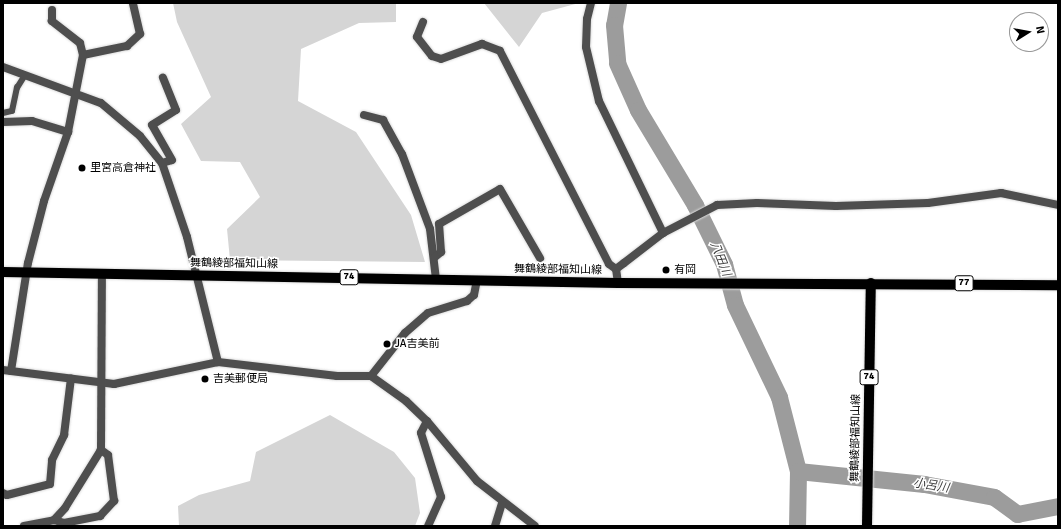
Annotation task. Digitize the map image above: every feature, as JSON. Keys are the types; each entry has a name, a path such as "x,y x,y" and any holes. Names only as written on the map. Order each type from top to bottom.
{"main road":[{"name":"舞鶴綾部福知山線","path":"3,272 436,278 618,283 871,283 867,526"},
{"name":"77","path":"871,283 1058,285"}],"street":[{"path":"83,55 128,46 140,34 133,3"},
{"path":"591,3 587,19 586,47 598,101 664,233"},
{"path":"52,10 52,21 80,43 83,55 74,92 68,132 44,201 27,273 7,370 114,384 145,380 218,362 337,376 371,376 406,401 427,421 477,481 502,503 535,526"},
{"path":"423,22 417,37 432,56 441,59 482,44 500,51 609,264 616,269 618,283"},
{"path":"3,67 101,103 140,136 162,163 177,204 197,275 218,362"},
{"path":"162,163 172,160 152,125 176,110 163,77"},
{"path":"364,115 383,120 395,138 422,202 434,257 436,278"},
{"path":"3,122 32,121 68,132"},
{"path":"434,257 441,252 439,224 500,189 540,258"},
{"path":"616,269 673,227 717,205 757,203 836,206 928,203 1001,193 1058,205"},
{"path":"54,520 65,508 101,450 100,381 102,274"},
{"path":"371,376 405,333 428,313 467,301 474,295 478,280"},
{"path":"3,493 7,495 50,484 52,460 64,435 71,378"},
{"path":"427,421 421,433 441,498 428,526"},
{"path":"24,526 54,520 64,523 100,516 111,506 114,500 108,455 101,450"},
{"path":"495,526 502,503"}],"lane":[{"path":"3,113 12,111 17,88 25,75"}],"shaded area":[{"path":"173,3 396,3 396,22 359,23 301,49 298,101 356,132 411,215 425,262 230,260 227,229 260,197 240,162 201,161 181,124 211,97 177,22"},
{"path":"484,3 579,3 542,13 519,47"},
{"path":"330,415 394,452 415,478 420,513 415,526 179,526 178,506 199,495 250,481 256,452"}],"waterway":[{"name":"八田川","path":"618,3 614,25 617,63 638,110 695,205 724,264 735,305 779,397 798,471 797,526"},
{"name":"小呂川","path":"798,471 924,484 994,497 1017,514 1058,506"}],"place":[{"name":"里宮高倉神社","path":"82,168"},
{"name":"有岡","path":"666,270"},
{"name":"JA吉美前","path":"387,344"},
{"name":"吉美郵便局","path":"205,379"}]}
